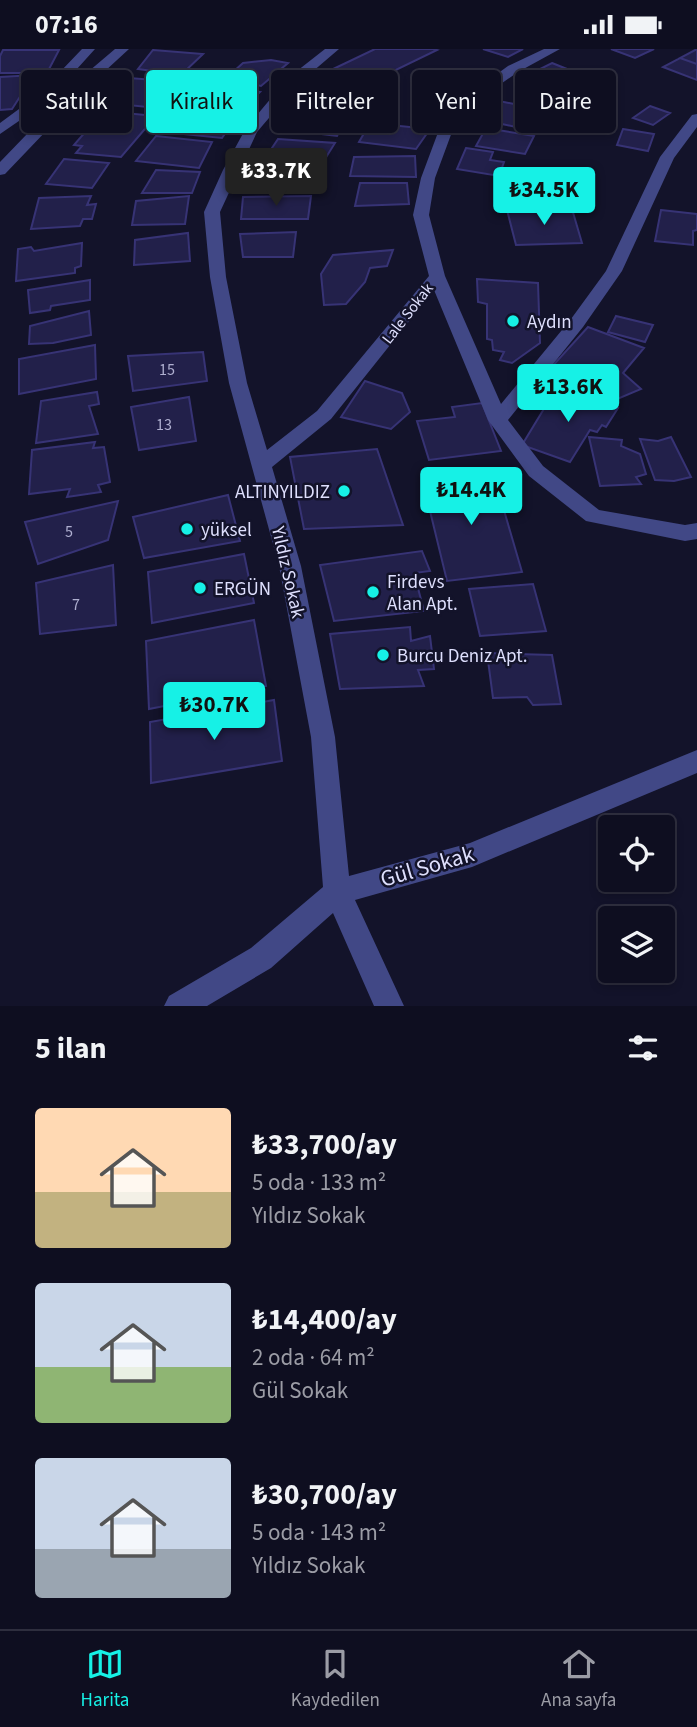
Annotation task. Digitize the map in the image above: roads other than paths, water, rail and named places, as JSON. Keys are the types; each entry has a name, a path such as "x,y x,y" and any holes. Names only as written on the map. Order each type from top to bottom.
{"street":[{"path":"0,130 43,99 89,49"},
{"path":"0,171 88,80 123,49"},
{"name":"Yıldız Sokak","path":"333,49 293,81 251,131 212,212 218,277 237,383 290,566 323,737 337,892 389,1006"},
{"name":"Lale Sokak","path":"261,465 324,415 437,276 421,215 428,178 453,111 513,69 554,49"},
{"path":"498,420 577,323 614,271 667,157 696,120"},
{"path":"437,276 498,420 536,471 593,516 685,533 697,531"},
{"name":"Gül Sokak","path":"179,1006 261,958 337,892 472,855 697,761"}],"place":[{"name":"Aydın","path":"513,321"},
{"name":"ALTINYILDIZ","path":"344,491"},
{"name":"yüksel","path":"187,529"},
{"name":"ERGÜN","path":"200,588"},
{"name":"Firdevs Alan Apt.","path":"373,592"},
{"name":"Burcu Deniz Apt.","path":"383,655"}]}
